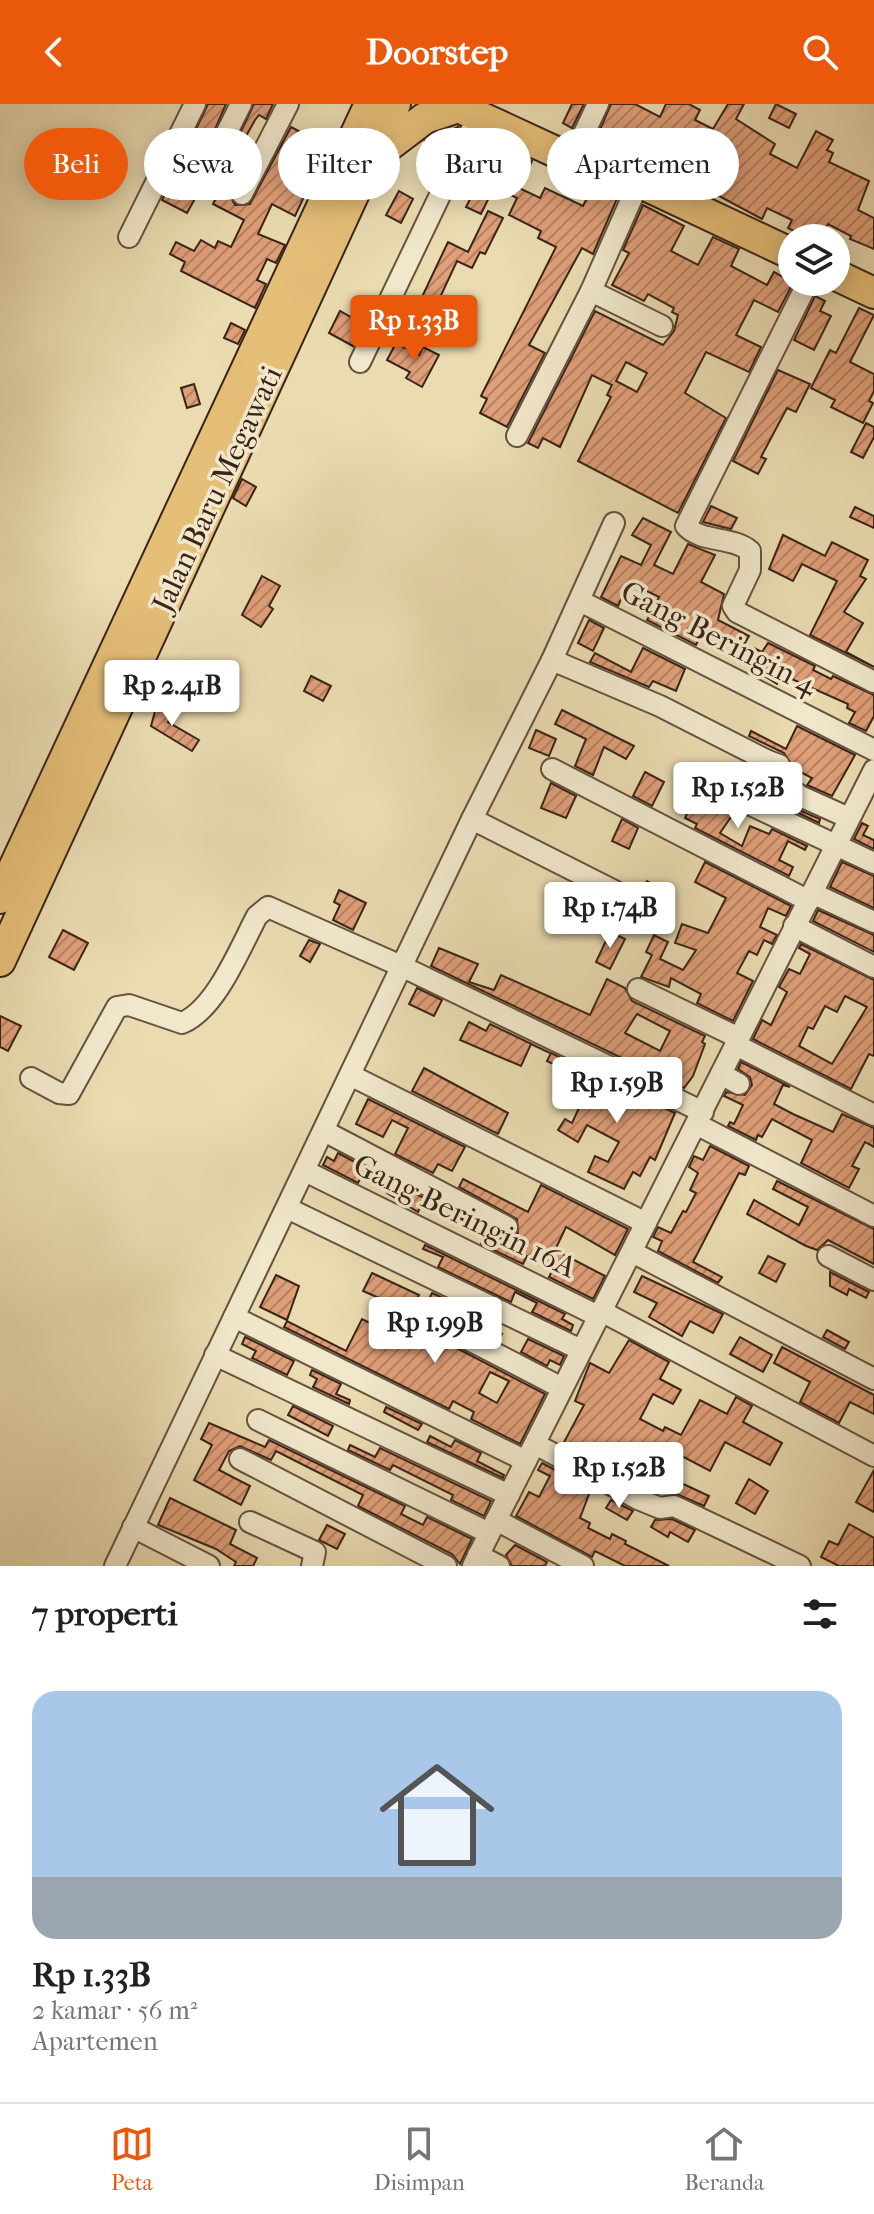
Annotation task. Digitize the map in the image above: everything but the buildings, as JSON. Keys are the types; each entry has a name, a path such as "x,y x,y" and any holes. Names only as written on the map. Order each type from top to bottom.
{"highway":[{"path":"351,104 353,128"},
{"name":"Jalan Baru Megawati","path":"364,128 370,104"},
{"name":"Jalan Baru Megawati","path":"378,128 395,104"},
{"path":"470,108 547,147"},
{"path":"400,132 425,118 470,108 547,135"},
{"name":"Jalan Baru Megawati","path":"0,961 129,648 337,200"},
{"path":"677,200 778,247"},
{"path":"850,282 874,293"},
{"name":"Jalan Baru Megawati","path":"0,898 129,648"}],"street":[{"path":"129,237 195,104"},
{"path":"229,128 241,104"},
{"path":"262,155 288,104"},
{"path":"587,128 598,104"},
{"path":"360,362 470,108"},
{"path":"517,436 591,291 631,200"},
{"path":"591,291 662,326"},
{"path":"801,296 686,526 695,533 742,543 750,551 750,570 733,606 737,612 874,682"},
{"path":"115,1566 352,1076 401,966 552,660 614,523"},
{"name":"Gang Beringin 4","path":"580,601 874,750"},
{"path":"552,660 660,706 779,765 781,781 795,793 849,818"},
{"path":"751,805 768,761"},
{"path":"552,769 810,897 874,922"},
{"path":"499,1566 476,1561 700,1118 730,1079 737,1042 874,770"},
{"path":"730,791 751,805 874,863"},
{"path":"472,819 650,909"},
{"path":"31,1078 59,1093 69,1094 117,1007 129,1005 182,1023 192,1019 211,1001 257,916 268,907 401,966 700,1118 874,1216"},
{"path":"794,926 874,967"},
{"path":"638,989 874,1115"},
{"path":"352,1076 646,1223"},
{"path":"324,1131 507,1227"},
{"name":"Gang Beringin 16A","path":"305,1171 600,1313 874,1456"},
{"path":"287,1208 581,1350"},
{"path":"632,1252 874,1379"},
{"path":"828,1256 874,1280"},
{"path":"234,1317 530,1452 660,1508 674,1506 800,1566"},
{"path":"427,1318 562,1388"},
{"path":"215,1355 509,1495"},
{"path":"258,1420 583,1566"},
{"path":"240,1459 446,1566"},
{"path":"250,1522 315,1552 312,1566"},
{"path":"133,1527 209,1566"}]}
